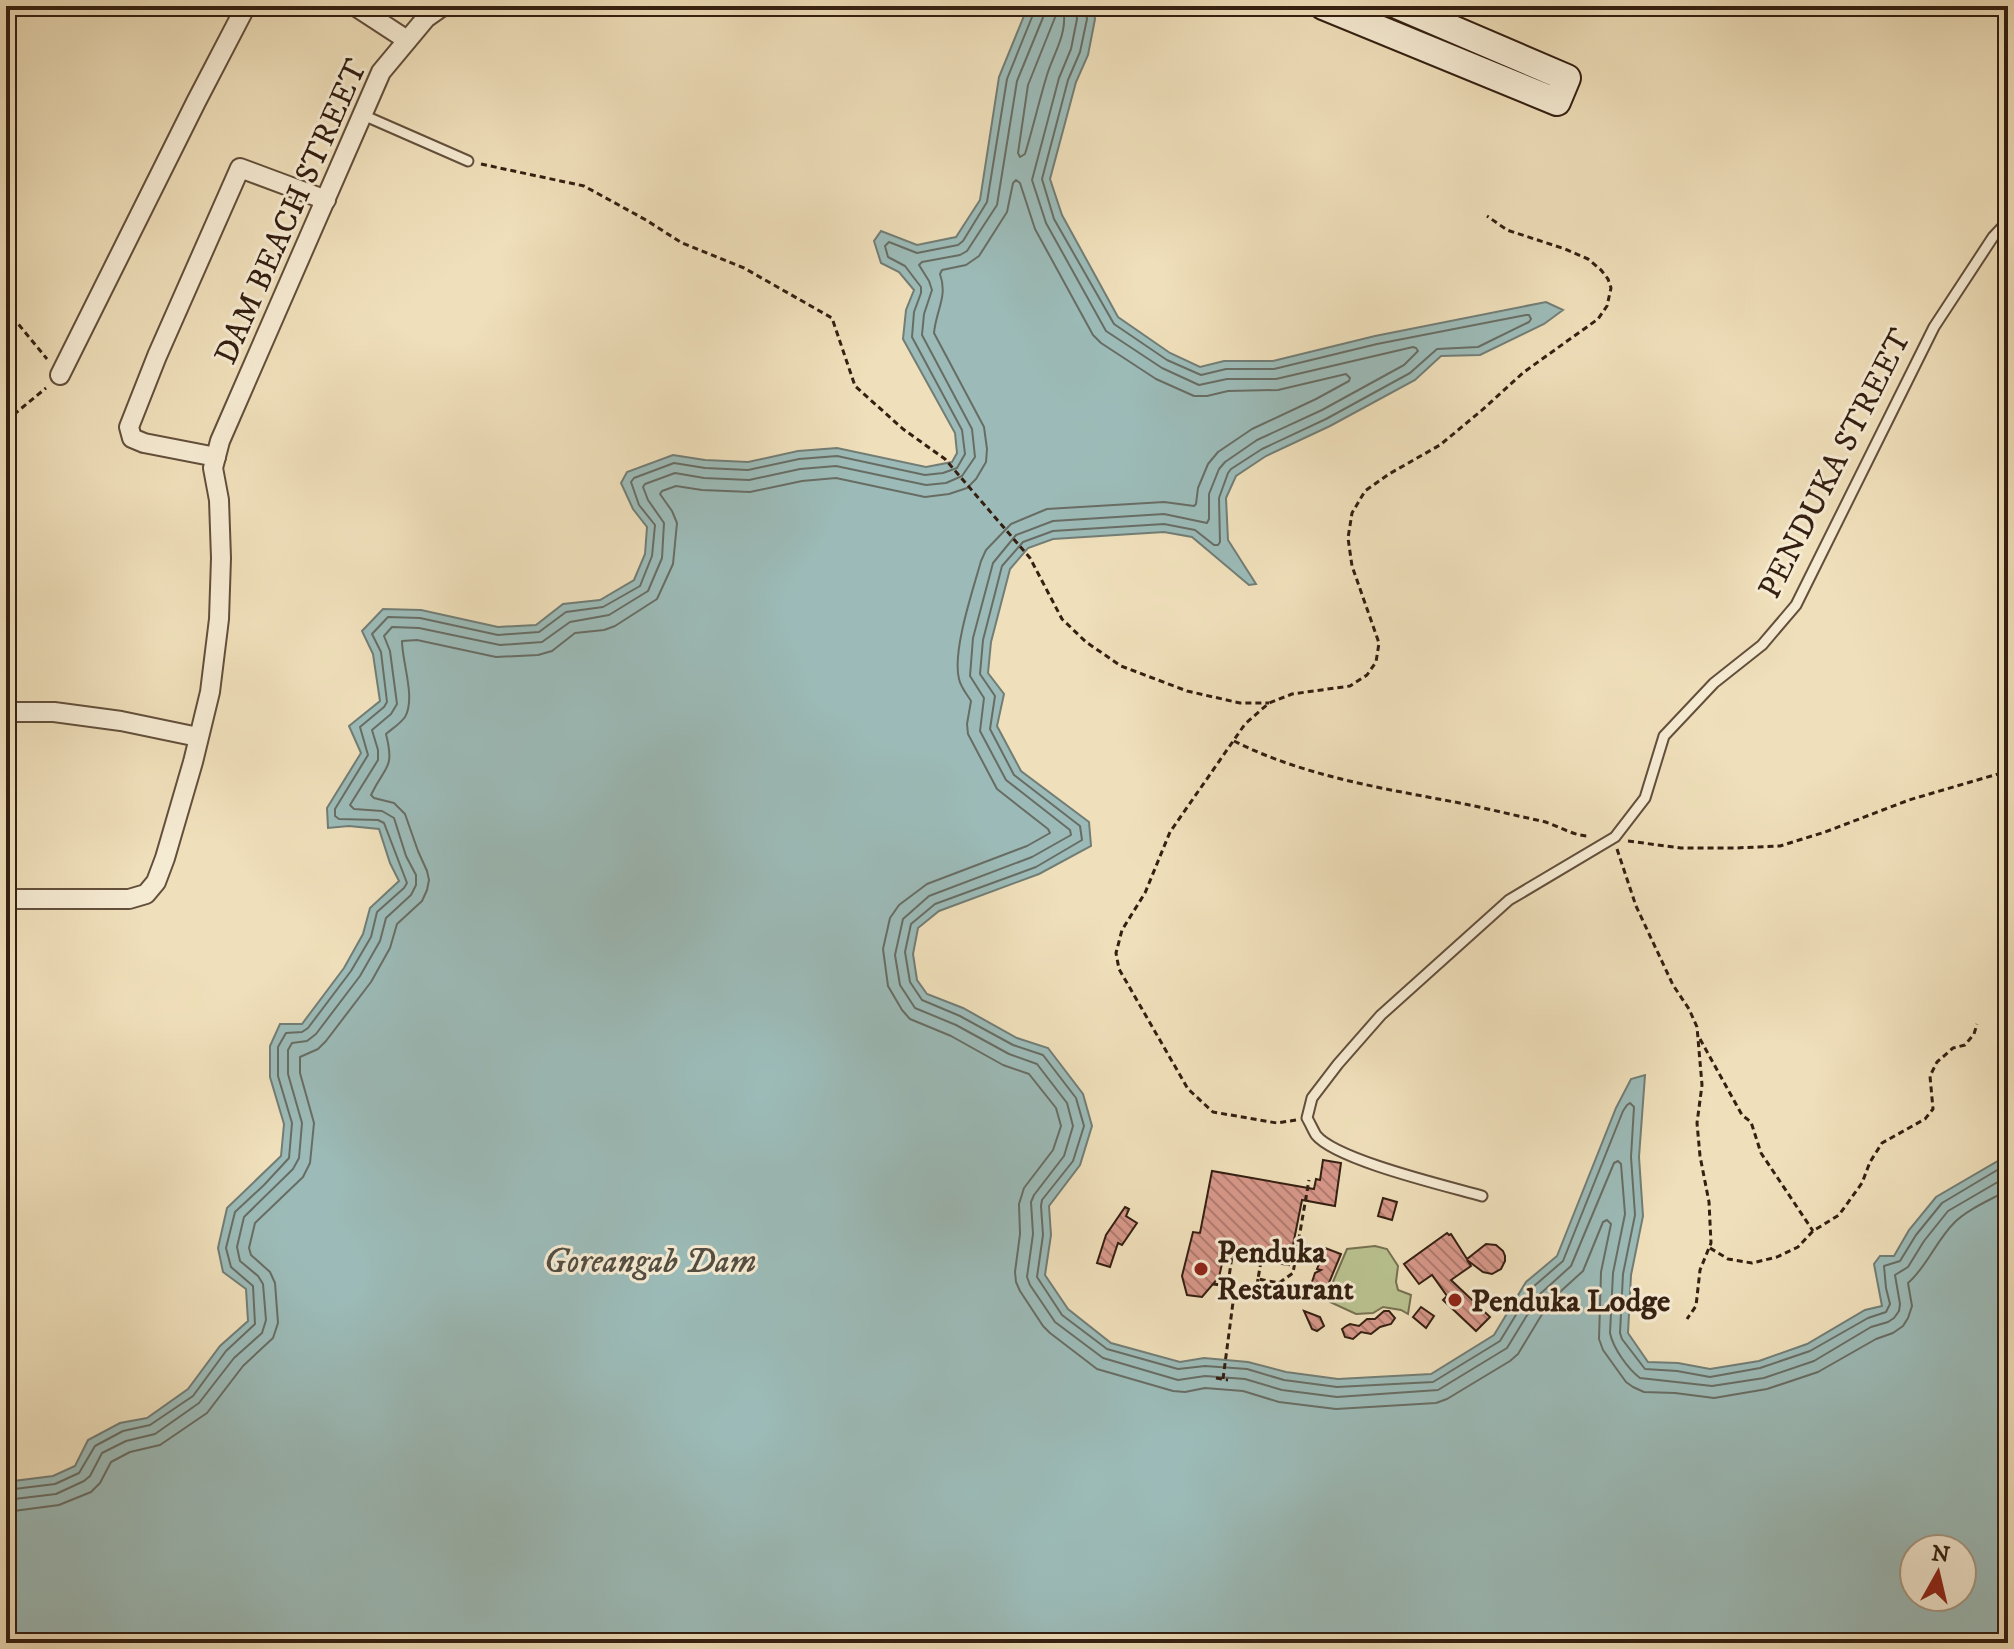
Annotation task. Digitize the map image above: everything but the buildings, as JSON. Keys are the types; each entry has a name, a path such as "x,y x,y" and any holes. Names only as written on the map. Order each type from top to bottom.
{"street":[{"path":"60,375 246,6"},
{"path":"355,6 407,40"},
{"name":"DAM BEACH STREET","path":"216,457 220,441 381,72 426,18 443,6"},
{"path":"1323,6 1374,15 1557,102 1567,78 1399,6"},
{"path":"6,899 129,899 146,894 156,882 210,692 219,619 219,500 213,468 216,457 144,443 132,438 129,427 240,168 326,200"},
{"path":"6,712 54,712 108,719 198,737"}],"lane":[{"path":"363,115 468,161"},
{"name":"PENDUKA STREET","path":"1307,1118 1312,1098 1381,1015 1509,900 1615,837 1645,798 1664,736 1714,683 1762,645 1796,605 1934,327 1993,237 2008,221"},
{"path":"1307,1118 1317,1136 1356,1158 1482,1196"}],"path":[{"path":"468,161 584,186 682,243 744,268 832,318 855,386 903,429 945,459 1030,558 1062,619 1104,656 1139,674 1187,691 1240,703 1269,703"},
{"path":"1307,1118 1277,1123 1213,1112 1188,1089 1119,969 1116,953 1122,930 1145,893 1170,832 1245,724 1269,703 1292,694 1350,686 1367,675 1376,662 1379,643 1352,566 1348,538 1352,513 1365,491 1440,445 1524,372 1598,319 1607,306 1611,288 1608,279 1588,259 1507,230 1487,216"},
{"path":"6,309 60,375 6,421"},
{"path":"1234,741 1263,756 1292,765 1369,785 1552,823 1579,836 1615,837 1634,843 1681,848 1780,846 1909,800 2008,771"},
{"path":"1615,837 1636,906 1673,985 1697,1027 1702,1085 1697,1123 1709,1202 1710,1248 1700,1270 1696,1306 1687,1319"},
{"path":"1710,1248 1728,1259 1752,1263 1777,1257 1798,1247 1813,1231 1839,1215 1862,1183 1882,1143 1925,1119 1933,1109 1930,1076 1937,1062 1953,1048 1965,1045 1977,1024"},
{"path":"1698,1036 1742,1115 1751,1122 1761,1153 1813,1231"},
{"path":"1258,1279 1279,1283 1293,1273 1309,1180"},
{"path":"1228,1286 1232,1256"},
{"path":"1213,1284 1256,1290 1261,1261"},
{"path":"1216,1378 1225,1379 1235,1287"}],"green space":[{"path":"1375,1246 1387,1249 1398,1266 1398,1290 1411,1295 1408,1314 1383,1307 1373,1313 1356,1314 1330,1302 1333,1295 1329,1291 1347,1249"}],"water":[{"name":"Goreangab Dam","path":"1028,6 1093,6 1095,19 1088,55 1076,82 1050,179 1062,215 1118,317 1170,353 1200,367 1224,361 1273,361 1375,336 1546,302 1563,310 1544,324 1480,355 1441,356 1415,380 1266,456 1236,476 1226,498 1228,540 1256,584 1249,585 1192,537 1164,532 1053,539 1028,548 1010,569 991,642 988,673 1004,694 997,726 1021,771 1089,822 1091,846 1039,874 939,911 918,928 913,954 917,980 927,994 963,1008 1017,1038 1048,1048 1083,1094 1092,1126 1080,1165 1049,1206 1051,1235 1045,1275 1068,1309 1111,1343 1180,1362 1204,1358 1248,1362 1286,1372 1338,1379 1431,1374 1494,1335 1526,1282 1557,1256 1616,1108 1631,1079 1645,1075 1639,1157 1643,1216 1631,1275 1628,1333 1648,1362 1710,1369 1759,1361 1807,1344 1865,1310 1882,1306 1874,1264 1880,1256 1894,1256 1909,1230 1936,1197 2001,1159 2008,1126 2008,1643 6,1643 6,1482 53,1476 75,1466 88,1440 120,1423 147,1418 188,1389 220,1346 248,1321 246,1289 223,1272 218,1248 227,1208 281,1156 284,1124 270,1077 270,1046 280,1024 302,1024 344,968 363,934 370,908 399,881 379,829 349,826 328,828 327,808 361,753 349,726 380,701 373,654 362,631 383,609 421,610 498,627 536,625 563,604 600,600 634,580 645,554 647,527 633,509 621,483 627,472 673,455 748,462 798,451 837,448 926,467 952,462 957,453 955,433 903,339 906,310 914,290 899,272 881,263 874,241 881,231 917,245 956,237 980,200 999,77"}],"place":[{"name":"Penduka Restaurant","path":"1201,1269"},
{"name":"Penduka Lodge","path":"1455,1300"}]}
